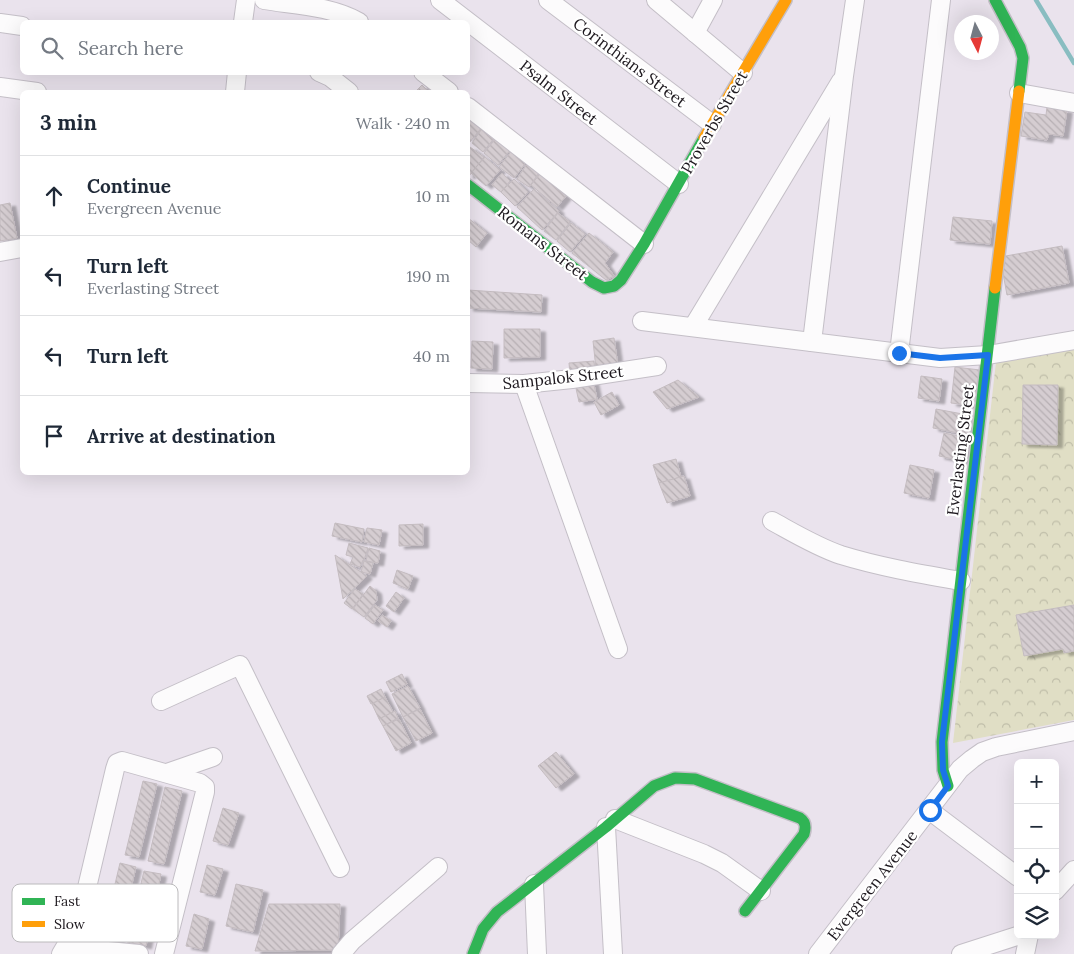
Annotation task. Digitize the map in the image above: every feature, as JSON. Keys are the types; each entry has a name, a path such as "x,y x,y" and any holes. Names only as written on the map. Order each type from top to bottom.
{"street":[{"path":"243,20 246,0"},
{"path":"264,0 330,10 355,20"},
{"name":"Psalm Street","path":"440,0 466,20"},
{"name":"Corinthians Street","path":"548,0 712,124"},
{"path":"656,0 742,72"},
{"path":"695,33 713,0"},
{"name":"Proverbs Street","path":"621,280 644,244 742,72 786,0"},
{"path":"812,342 855,0"},
{"path":"899,353 941,0"},
{"name":"Everlasting Street","path":"948,786 943,770 942,742 1010,154 1024,58 995,0"},
{"path":"0,23 20,26"},
{"name":"Psalm Street","path":"470,23 679,184"},
{"path":"235,90 236,75"},
{"path":"326,75 346,90"},
{"path":"427,75 446,90"},
{"path":"693,327 844,76"},
{"path":"0,87 23,90"},
{"path":"1019,94 1074,103"},
{"path":"470,109 644,244"},
{"name":"Romans Street","path":"470,187 592,282 604,288 614,286 621,280"},
{"path":"0,252 20,248"},
{"path":"642,321 940,358 988,355 1074,340"},
{"name":"Sampalok Street","path":"470,383 524,384 658,366"},
{"path":"524,384 618,649"},
{"path":"772,521 839,554 869,563 961,581"},
{"path":"162,701 240,665 340,868"},
{"name":"Evergreen Avenue","path":"818,954 960,770 972,759 996,746 1074,731"},
{"path":"167,773 213,757"},
{"path":"88,884 115,769 117,763 122,761 200,782 205,787 178,899"},
{"path":"473,954 483,929 497,912 654,786 675,778 695,779 804,820 806,828 804,834 746,911"},
{"path":"930,810 1014,874"},
{"path":"610,823 704,854 722,863 760,891"},
{"path":"610,823 613,954"},
{"path":"341,954 352,942 438,867"},
{"path":"1059,887 1074,870"},
{"path":"534,884 537,954"},
{"path":"961,954 1014,937"},
{"path":"1025,954 1028,939"},
{"path":"63,950 139,954"}],"green space":[{"path":"1074,348 1074,720 953,743 996,362"}],"building":[{"path":"422,85 427,90 417,90"},
{"path":"1047,107 1067,110 1063,136 1049,134 1047,140 1021,136 1025,112 1046,115"},
{"path":"470,119 482,127 470,142"},
{"path":"483,127 495,137 483,152 472,143"},
{"path":"497,137 511,149 498,165 484,153"},
{"path":"470,147 484,157 470,175"},
{"path":"513,149 528,160 514,178 499,167"},
{"path":"485,157 500,170 486,186 471,173"},
{"path":"529,161 541,170 529,187 517,179"},
{"path":"502,173 510,181 501,192 492,185"},
{"path":"540,174 558,183 555,187 566,196 557,207 531,185"},
{"path":"514,179 528,192 515,206 501,192"},
{"path":"534,189 559,211 542,230 517,207"},
{"path":"10,203 17,238 0,241 0,205"},
{"path":"558,213 570,222 556,240 544,231"},
{"path":"953,217 992,221 990,244 950,240"},
{"path":"470,220 487,233 476,247 470,242"},
{"path":"571,223 585,234 570,252 557,241"},
{"path":"589,233 613,252 605,263 614,276 606,280 572,253"},
{"path":"1062,246 1069,283 1007,295 1000,257"},
{"path":"470,290 542,295 541,312 470,308"},
{"path":"504,329 540,329 540,357 504,358"},
{"path":"614,338 618,366 596,369 593,341"},
{"path":"472,341 493,342 492,369 471,368"},
{"path":"594,361 595,373 570,375 569,363"},
{"path":"955,367 980,370 976,406 951,403"},
{"path":"921,376 942,379 939,401 918,398"},
{"path":"593,380 597,399 579,402 575,384"},
{"path":"678,380 699,397 667,409 653,392"},
{"path":"1023,385 1058,385 1057,445 1022,444"},
{"path":"612,392 619,405 601,415 594,402"},
{"path":"936,409 973,416 969,435 933,428"},
{"path":"944,433 968,438 963,461 939,456"},
{"path":"676,459 681,477 659,483 653,465"},
{"path":"910,465 934,470 929,498 904,493"},
{"path":"684,476 690,496 667,503 659,483"},
{"path":"335,523 364,529 362,542 332,536"},
{"path":"423,524 423,545 399,546 399,525"},
{"path":"367,528 382,530 379,545 364,542"},
{"path":"349,543 368,548 360,567 350,564 353,557 346,555"},
{"path":"369,548 380,551 378,563 366,561"},
{"path":"335,555 367,576 343,599"},
{"path":"364,561 373,563 370,574 361,572"},
{"path":"397,570 413,576 408,589 393,583"},
{"path":"370,586 376,591 377,600 364,617 353,609"},
{"path":"355,589 363,594 352,609 344,603"},
{"path":"396,592 404,598 394,612 386,606"},
{"path":"375,605 383,610 373,624 365,618"},
{"path":"1074,605 1074,651 1064,653 1063,649 1024,656 1016,615"},
{"path":"382,615 391,621 387,627 378,621"},
{"path":"402,674 407,684 391,692 386,682"},
{"path":"408,686 420,708 403,717 392,694"},
{"path":"381,689 385,697 371,704 367,696"},
{"path":"385,697 393,712 379,719 372,704"},
{"path":"420,709 432,733 416,741 403,717"},
{"path":"395,711 398,718 383,726 379,719"},
{"path":"399,719 411,743 396,751 383,726"},
{"path":"556,752 574,774 556,788 538,766"},
{"path":"143,781 157,784 139,857 125,855"},
{"path":"165,787 182,791 164,864 148,861"},
{"path":"223,808 239,813 228,845 213,841"},
{"path":"120,863 136,867 132,884 115,884"},
{"path":"207,865 223,869 215,895 200,892"},
{"path":"144,871 161,874 159,884 141,884"},
{"path":"236,884 263,890 253,932 226,926"},
{"path":"269,904 340,904 338,950 255,951"},
{"path":"194,914 209,919 202,949 186,946"},
{"path":"127,942 147,942 146,946"}],"waterway":[{"path":"1036,0 1074,63"}],"traffic: fast":[{"path":"995,0 1020,47 1023,58 1019,91"},
{"path":"470,187 592,282 604,288 614,286 621,280 644,244 704,138"},
{"path":"948,786 943,770 942,742 995,288"},
{"path":"473,954 483,929 497,912 606,827 654,786 675,778 695,779 800,818 804,823 804,834 745,911"}],"traffic: slow":[{"path":"704,138 786,0"},
{"path":"995,288 1019,91"}],"route":[{"path":"899,353 940,358 988,355 942,742 943,770 948,786 930,810"}]}
